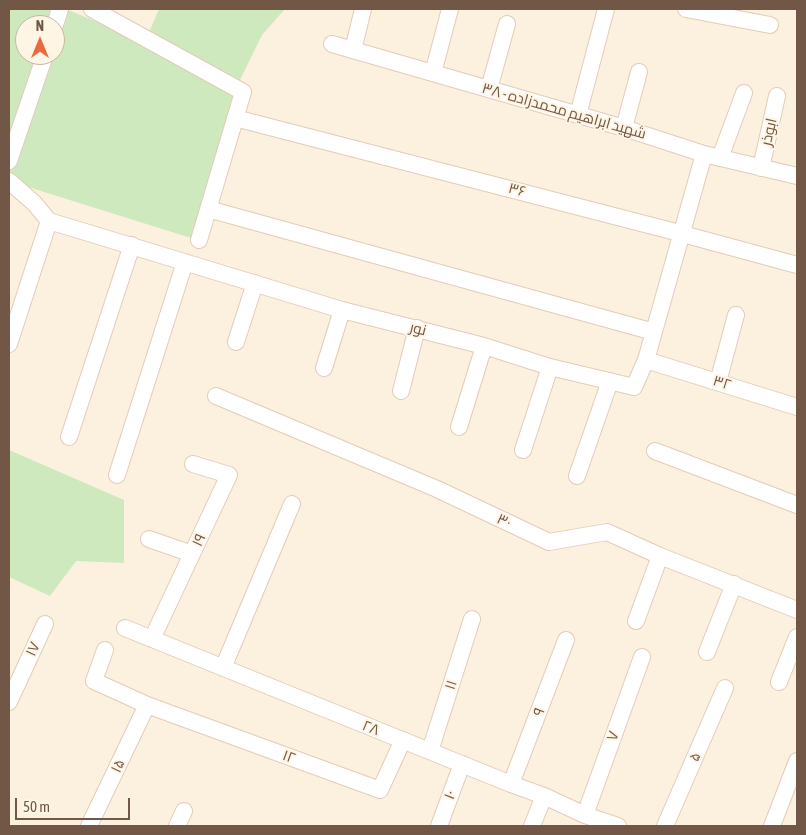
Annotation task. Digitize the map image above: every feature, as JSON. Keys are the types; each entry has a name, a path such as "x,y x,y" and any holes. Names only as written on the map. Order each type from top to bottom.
{"street":[{"path":"92,9 243,92 199,240"},
{"path":"352,50 363,9"},
{"path":"433,73 450,9"},
{"path":"578,114 606,9"},
{"path":"686,9 770,25"},
{"path":"489,89 507,24"},
{"name":"شهید ابراهیم محمدزاده - ۳۸","path":"332,44 578,114 704,154 797,176"},
{"path":"9,161 41,65"},
{"path":"624,128 639,72"},
{"path":"720,158 744,93"},
{"name":"ابوذر","path":"761,168 777,96"},
{"name":"۳۶","path":"235,118 682,233 797,265"},
{"name":"نور","path":"49,221 342,310 484,346 550,367 634,386 646,360 704,154"},
{"path":"9,180 34,203 49,221 9,344"},
{"path":"208,209 654,332"},
{"path":"69,437 132,245"},
{"path":"117,475 185,262"},
{"path":"236,342 256,283"},
{"path":"324,368 342,310"},
{"path":"718,382 736,314"},
{"path":"402,391 418,328"},
{"path":"459,427 484,346"},
{"name":"۳۲","path":"646,360 797,407"},
{"path":"523,450 550,367"},
{"path":"576,476 610,381"},
{"name":"۳۰","path":"216,396 437,489 549,542 607,532 660,556 797,610"},
{"path":"655,451 797,505"},
{"name":"۱۹","path":"152,639 230,475 193,464"},
{"path":"223,668 292,504"},
{"path":"149,539 192,554"},
{"path":"636,621 660,556"},
{"path":"707,652 734,584"},
{"name":"۱۱","path":"430,751 472,619"},
{"name":"۱۷","path":"9,702 45,624"},
{"name":"۲۸","path":"125,628 544,796 585,815 617,826"},
{"path":"779,682 797,637"},
{"name":"۹","path":"511,784 566,640"},
{"path":"105,650 94,681 147,706"},
{"name":"۷","path":"585,815 642,657"},
{"name":"۵","path":"665,826 725,688"},
{"name":"۱۲","path":"147,706 380,790 403,740"},
{"name":"۱۵","path":"90,826 147,706"},
{"path":"772,826 797,762"},
{"name":"۱۰","path":"439,826 462,764"},
{"path":"532,826 544,796"},
{"path":"177,826 184,811"}],"green space":[{"path":"9,9 66,9 145,42 159,9 285,9 262,35 239,82 191,238 9,181"},
{"path":"9,450 124,500 124,563 76,561 50,596 9,577"}]}
